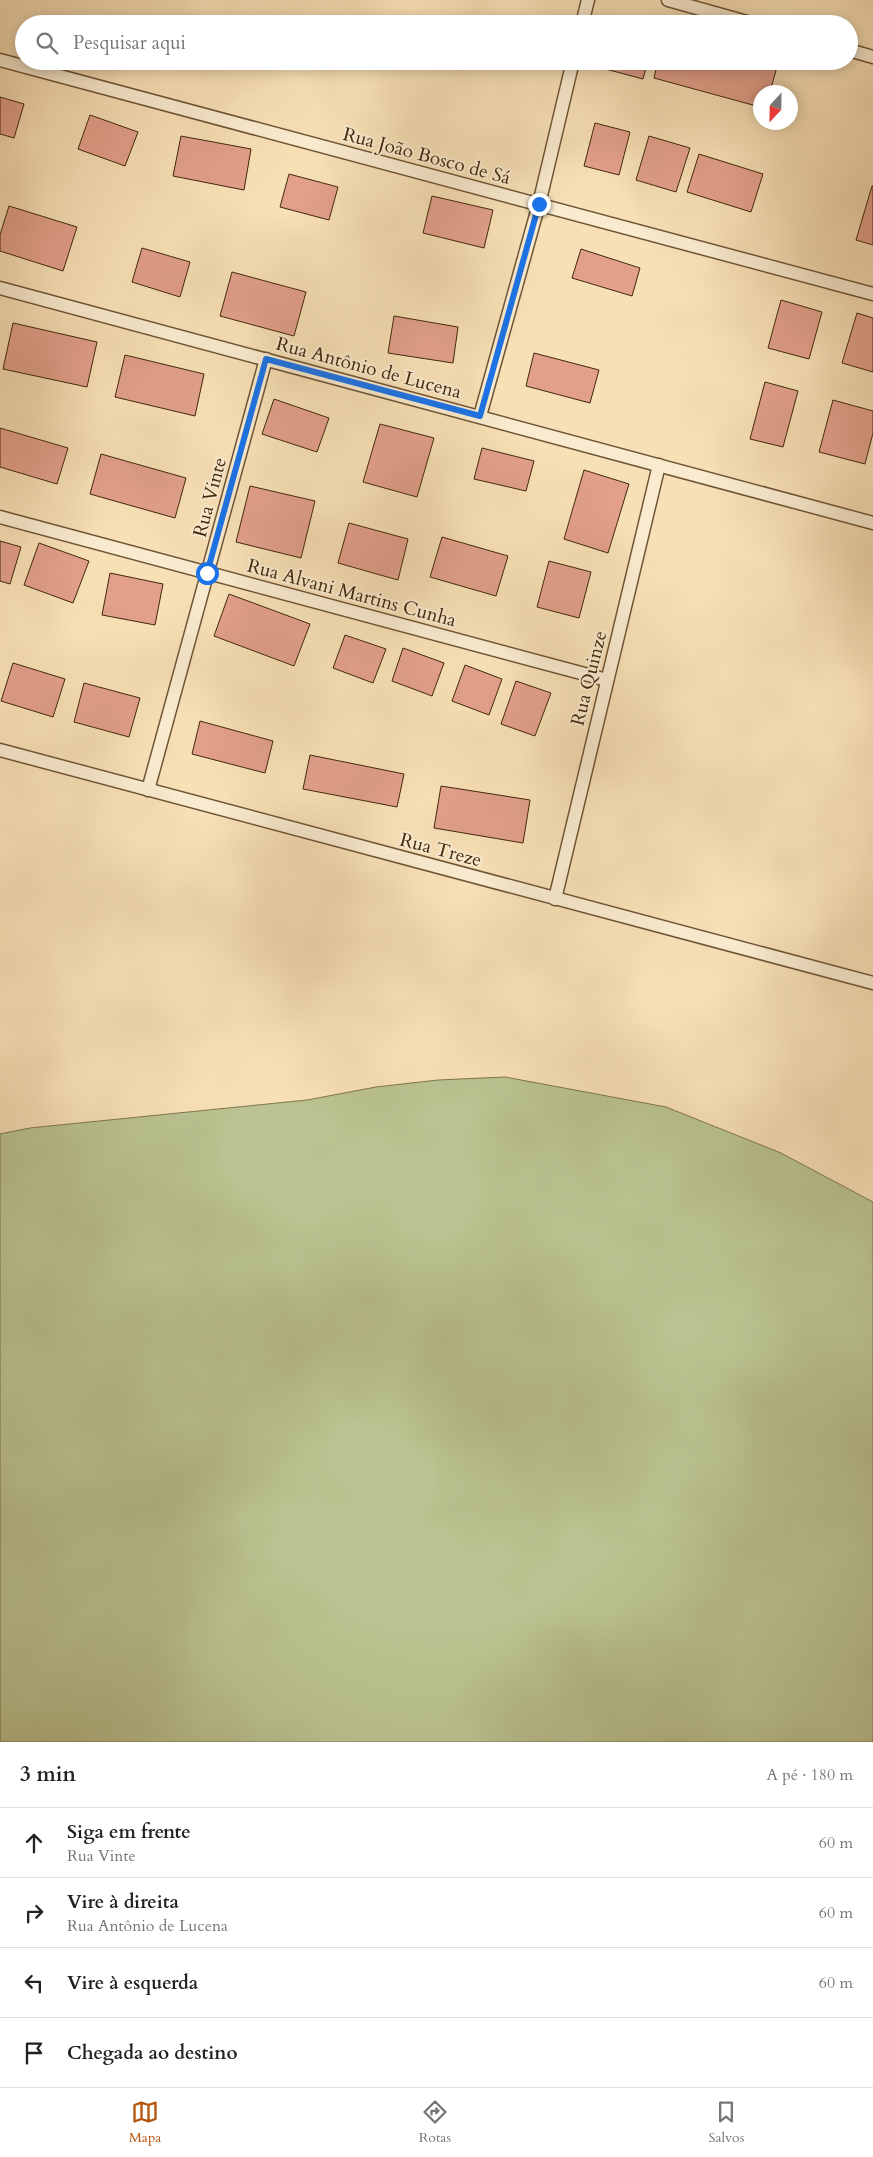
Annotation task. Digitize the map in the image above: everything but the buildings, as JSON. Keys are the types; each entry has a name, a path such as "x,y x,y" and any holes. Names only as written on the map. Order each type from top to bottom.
{"lane":[{"path":"584,15 588,0"},
{"path":"668,0 722,15"},
{"path":"858,53 873,57"},
{"name":"Rua João Bosco de Sá","path":"0,60 15,64"},
{"name":"Rua João Bosco de Sá","path":"37,70 873,294"},
{"path":"480,416 539,204 571,70"},
{"name":"Rua Antônio de Lucena","path":"0,288 873,523"},
{"name":"Rua Vinte","path":"148,790 266,359"},
{"name":"Rua Quinze","path":"555,899 659,465"},
{"name":"Rua Alvani Martins Cunha","path":"0,517 607,680"},
{"name":"Rua Treze","path":"0,750 873,983"}],"green space":[{"path":"505,1077 666,1107 781,1153 873,1202 873,1742 0,1742 0,1134 30,1128 307,1100 376,1087 438,1080"}],"route":[{"path":"207,573 266,359 480,416 539,204"}]}
